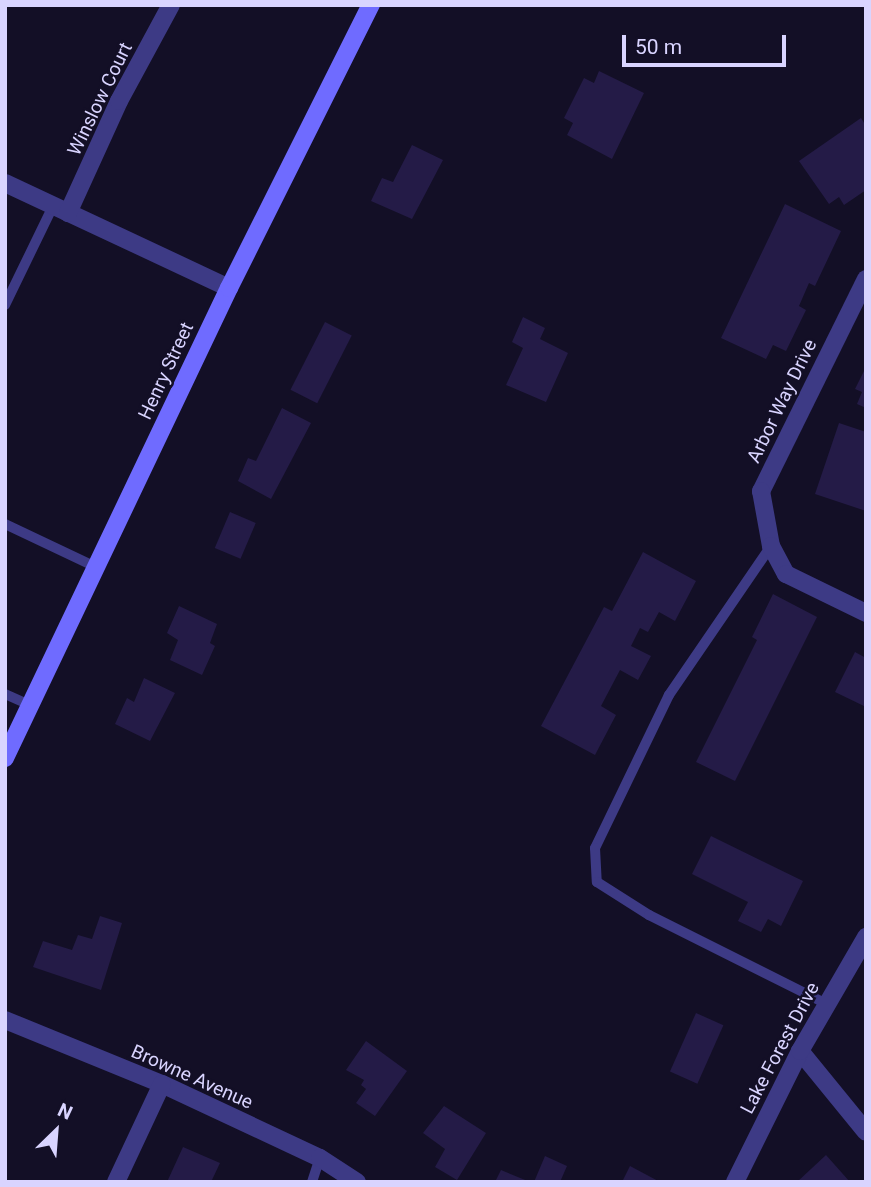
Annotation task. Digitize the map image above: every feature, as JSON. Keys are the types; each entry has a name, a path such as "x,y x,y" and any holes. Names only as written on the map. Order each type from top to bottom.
{"street":[{"name":"Winslow Court","path":"61,209 171,5"},
{"name":"Henry Street","path":"5,758 229,288 371,5"},
{"path":"5,183 229,288"},
{"name":"Arbor Way Drive","path":"771,546 761,491 866,279"},
{"path":"771,546 786,574 866,613"},
{"name":"Lake Forest Drive","path":"735,1182 800,1051 866,936"},
{"name":"Browne Avenue","path":"5,1020 163,1084 320,1158 357,1182"},
{"path":"800,1051 866,1132"},
{"path":"116,1182 163,1084"}],"lane":[{"path":"5,305 61,209"},
{"path":"5,524 96,567"},
{"path":"771,546 669,695 596,848 597,882 649,915 827,1004"},
{"path":"5,694 30,705"},
{"path":"312,1182 320,1158"}],"building":[{"path":"599,71 644,93 612,159 567,135 573,123 564,118 584,78 594,83"},
{"path":"861,118 866,126 866,190 844,205 839,197 829,204 799,161"},
{"path":"412,145 443,160 412,219 371,201 382,178 393,182"},
{"path":"785,204 841,231 815,286 809,283 799,306 806,310 786,351 773,345 766,359 721,338"},
{"path":"523,317 545,328 540,339 568,353 546,402 506,385 523,348 512,342"},
{"path":"325,322 352,336 317,403 290,390"},
{"path":"866,367 866,408 857,404 862,392 855,389"},
{"path":"282,408 311,423 271,499 238,481 248,458 256,461"},
{"path":"839,423 866,432 866,511 815,494"},
{"path":"230,512 256,523 241,559 215,548"},
{"path":"643,552 696,581 675,621 659,612 648,632 640,628 631,646 651,656 638,680 620,670 601,706 616,715 595,755 541,726 604,607 612,611"},
{"path":"773,594 817,617 735,781 696,762 757,640 752,637"},
{"path":"179,606 217,624 210,643 215,646 202,675 170,660 178,640 167,633"},
{"path":"855,652 866,658 866,707 835,692"},
{"path":"144,678 175,693 150,741 115,724 127,698 134,702"},
{"path":"711,836 803,881 781,926 768,919 761,932 738,921 748,902 692,874"},
{"path":"100,916 122,923 101,990 33,967 43,941 72,950 78,935 92,939"},
{"path":"696,1013 723,1025 697,1084 670,1071"},
{"path":"366,1041 407,1071 375,1116 356,1103 366,1089 361,1085 364,1080 346,1070"},
{"path":"444,1106 486,1133 457,1180 435,1167 445,1149 423,1133"},
{"path":"183,1147 220,1163 211,1182 167,1182"},
{"path":"826,1155 850,1182 797,1182"},
{"path":"545,1156 567,1166 560,1182 534,1182"},
{"path":"630,1166 660,1182 622,1182"},
{"path":"501,1170 530,1182 495,1182"}]}
